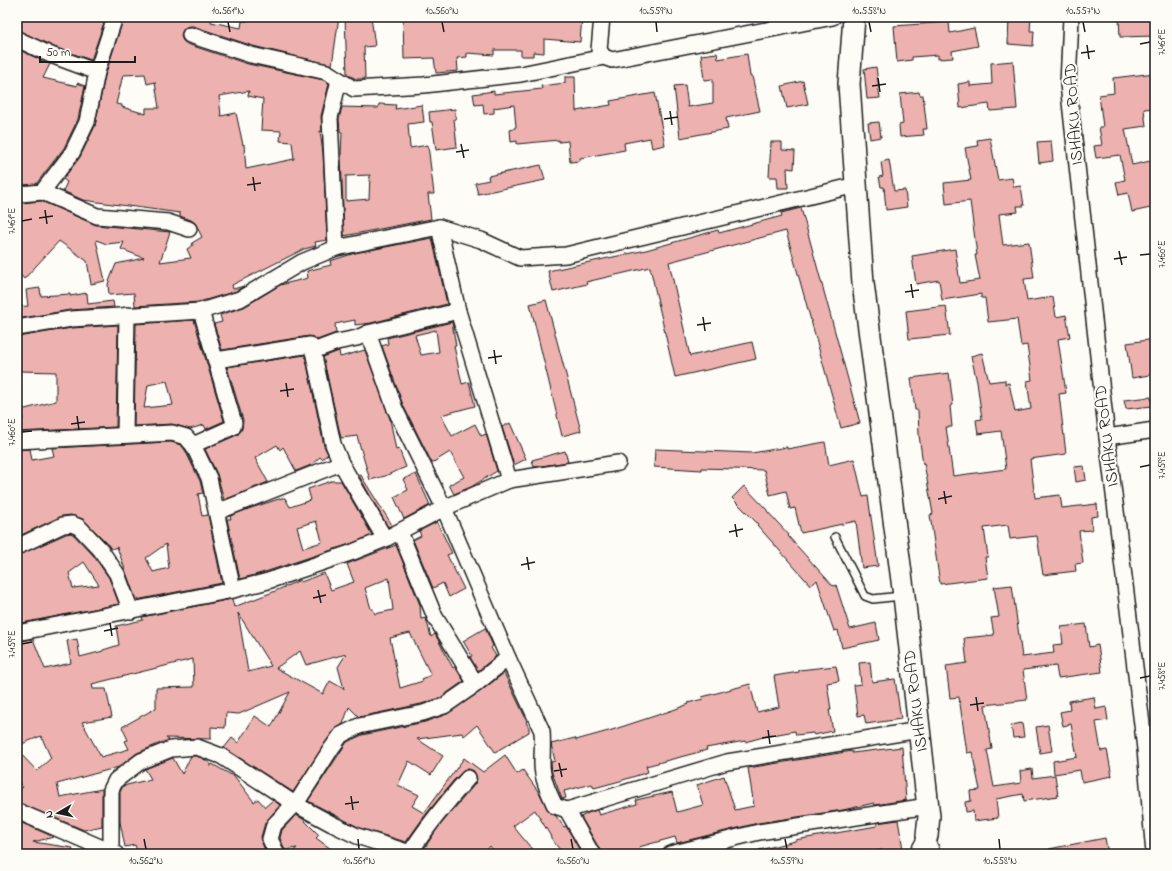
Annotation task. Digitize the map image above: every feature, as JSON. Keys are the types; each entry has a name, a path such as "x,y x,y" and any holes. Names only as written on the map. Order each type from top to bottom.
{"street":[{"path":"42,192 72,153 87,122 97,72 115,17"},
{"path":"602,17 599,50 604,58"},
{"path":"190,36 251,55 327,72 354,89 424,85 521,74 604,58 612,60 832,17"},
{"name":"ISHAKU ROAD","path":"854,17 849,84 863,283 904,596 928,806 929,845"},
{"name":"ISHAKU ROAD","path":"1071,17 1068,84 1107,437 1145,749 1154,854"},
{"path":"17,39 51,55 97,72"},
{"path":"336,248 330,118 339,80"},
{"path":"17,328 71,319 201,311 240,299 302,262 336,248 438,227 481,240 520,258 566,255 856,184"},
{"path":"17,190 21,194 42,192 97,216 168,222 189,229"},
{"path":"438,227 458,311 509,480"},
{"path":"193,445 233,427 234,423 201,311"},
{"path":"313,351 336,342 357,338 368,333 458,311"},
{"path":"125,435 127,315"},
{"path":"368,333 395,409 444,508 508,658 542,731 542,765 546,785 555,806 567,810 727,762 919,730"},
{"path":"216,360 310,345 313,351 333,444 342,463 385,539"},
{"path":"1107,437 1155,430"},
{"path":"17,441 172,433 186,437 193,445 209,478 233,590"},
{"path":"217,512 342,463"},
{"path":"17,633 233,590 268,581 385,539 444,508 509,480 618,463"},
{"path":"17,547 63,525 72,524 79,527 100,549 117,574 131,611"},
{"path":"400,532 436,617 476,684"},
{"path":"277,854 270,839 274,825 295,804 341,734 359,726 423,713 444,706 476,684 508,658"},
{"path":"17,811 114,853 111,790 116,780 141,761 171,748 196,747 221,756 295,804 332,824 357,836 411,854 423,832 468,778"},
{"path":"670,854 759,832 928,806"},
{"path":"567,810 592,854"},
{"path":"917,854 929,845"}],"lane":[{"path":"835,537 865,596 873,599 904,596"}],"building":[{"path":"17,17 106,17 91,60 54,47 17,30"},
{"path":"124,17 212,17 211,22 241,28 242,21 247,21 246,17 339,17 332,65 253,46 193,26 184,28 181,36 183,41 187,44 248,64 324,80 329,84 321,116 322,131 320,131 323,153 327,240 315,242 316,246 304,249 232,285 233,289 244,286 236,291 199,302 135,306 134,293 109,295 108,284 116,264 144,258 121,249 124,242 107,244 96,240 105,281 91,284 87,261 59,241 24,279 17,271 17,202 22,203 41,201 96,225 170,232 160,262 191,258 187,249 193,245 192,243 202,237 195,223 180,216 180,213 83,200 63,191 67,182 63,179 80,157 95,126 105,76","holes":["145,74 147,84 155,82 159,108 146,108 146,114 116,104 123,75","249,91 248,96 263,99 261,130 281,131 280,141 292,142 294,159 246,169 244,144 243,145 236,113 221,116 219,96"]},
{"path":"345,17 371,17 375,46 364,47 365,79 356,79 347,74"},
{"path":"403,17 432,17 432,20 457,17 486,17 512,20 512,17 582,17 580,42 544,39 544,53 533,52 533,56 521,56 521,50 494,50 494,55 467,53 467,57 457,58 458,71 436,73 434,58 404,59"},
{"path":"1009,17 1031,17 1030,31 1034,31 1033,46 1008,44"},
{"path":"1119,17 1155,17 1155,36 1120,37"},
{"path":"949,22 950,33 974,28 978,46 952,51 953,58 938,59 938,55 912,57 912,60 897,62 894,26"},
{"path":"17,49 50,64 43,78 77,86 77,83 85,86 78,119 64,148 36,184 24,185 17,181"},
{"path":"717,53 718,59 747,54 750,76 752,76 760,111 726,118 728,129 680,138 674,86 685,85 688,107 713,103 713,79 704,80 701,55"},
{"path":"1013,61 1017,109 990,111 989,104 960,108 958,84 970,82 970,86 992,84 991,63"},
{"path":"876,67 880,98 867,99 864,69"},
{"path":"1155,73 1155,108 1144,109 1146,126 1125,129 1132,165 1155,160 1155,207 1132,212 1128,193 1119,195 1116,182 1125,180 1120,155 1096,158 1094,146 1102,145 1099,127 1103,127 1099,95 1114,93 1113,78"},
{"path":"565,77 575,77 576,111 611,105 610,101 655,93 665,145 652,148 650,138 624,143 625,150 580,158 580,161 570,162 568,141 559,142 559,140 517,144 517,141 511,142 510,130 516,127 514,105 494,108 494,113 484,114 483,104 475,105 473,94 494,91 494,94 542,89 541,86 565,83"},
{"path":"803,81 808,104 787,108 782,86"},
{"path":"919,92 920,95 923,95 927,129 923,129 924,135 900,137 899,125 903,124 900,94"},
{"path":"379,104 396,105 395,109 422,105 424,122 408,124 410,148 428,145 434,194 428,194 431,219 344,236 341,155 342,132 340,132 339,119 342,107 378,108","holes":["370,175 369,199 346,201 346,176"]},
{"path":"455,109 456,119 454,119 457,147 436,150 429,112"},
{"path":"879,122 881,137 870,139 868,123"},
{"path":"990,138 998,180 1012,178 1014,187 1021,186 1024,206 1017,206 1018,212 999,214 1003,245 1029,242 1034,278 1024,279 1027,301 1053,297 1056,317 1066,315 1070,337 1058,339 1066,393 1059,394 1066,454 1030,459 1035,498 1060,495 1062,508 1097,504 1098,516 1091,517 1092,530 1079,531 1083,563 1075,564 1076,571 1043,575 1037,536 1010,539 1008,525 984,528 988,557 985,557 988,578 940,584 930,515 933,514 924,463 923,464 919,435 918,410 915,410 911,378 949,373 953,405 950,406 952,427 946,427 953,476 1006,469 1001,431 978,434 976,420 982,419 977,382 971,356 982,353 989,382 1005,380 1005,384 1009,383 1015,412 1031,409 1027,381 1032,380 1027,345 1021,346 1017,319 988,322 985,298 981,298 981,294 942,300 939,280 916,284 912,256 955,249 960,283 980,280 975,255 977,255 970,201 946,204 944,183 971,180 965,148 978,146 977,140"},
{"path":"1051,141 1053,161 1039,163 1037,142"},
{"path":"771,142 782,142 782,150 795,151 794,169 787,168 788,188 778,188 777,177 769,177"},
{"path":"889,160 894,191 905,190 907,207 886,210 884,187 881,187 879,177 883,176 881,162"},
{"path":"541,165 545,180 478,194 475,183 489,180 488,176"},
{"path":"801,208 860,423 841,428 786,231 669,262 690,356 752,342 756,359 675,377 650,267 586,282 587,284 553,292 548,271 646,250 718,230 719,233 782,216 781,213"},
{"path":"432,238 447,304 371,323 355,325 355,320 335,324 336,333 317,340 314,337 309,336 222,350 214,324 222,322 220,315 244,307 280,285 308,278 307,271 331,265 330,261 355,253"},
{"path":"40,288 41,296 70,294 70,296 87,293 88,304 113,301 114,307 70,310 17,319 17,307 28,306 26,290"},
{"path":"546,300 581,431 562,436 530,304"},
{"path":"946,306 950,335 909,339 906,311"},
{"path":"194,320 224,421 206,429 204,425 190,429 172,424 134,426 136,324","holes":["167,381 173,405 144,408 148,385"]},
{"path":"452,322 456,346 454,346 462,384 469,382 475,406 441,415 452,436 475,424 481,436 486,434 497,471 471,487 454,494 449,485 464,477 450,452 432,463 403,405 382,346 388,344 387,338","holes":["436,330 439,352 421,355 415,335"]},
{"path":"118,325 116,427 17,432 17,420 23,420 21,410 56,401 56,372 20,371 20,362 17,362 17,337 72,328"},
{"path":"1155,339 1155,374 1132,378 1127,343"},
{"path":"365,350 390,419 396,450 399,449 406,467 385,476 370,480 357,436 341,438 323,357 339,351 340,357"},
{"path":"305,355 324,446 328,454 322,459 320,457 311,465 296,471 283,447 280,450 277,445 255,458 268,482 224,500 217,474 205,449 237,435 242,429 243,420 227,367"},
{"path":"1151,397 1152,406 1126,409 1124,400"},
{"path":"510,423 526,459 514,465 502,427"},
{"path":"171,442 181,445 185,450 200,481 203,493 198,494 202,516 208,515 222,583 136,600 117,547 111,549 83,519 71,515 62,516 19,536 17,524 17,450 30,449 32,460 54,456 52,448","holes":["166,544 169,568 153,572 146,558"]},
{"path":"825,442 829,465 854,459 863,497 868,496 878,566 862,568 856,521 801,533 795,508 790,509 786,491 770,495 764,470 702,468 702,470 654,467 655,449 752,453 787,447 787,449"},
{"path":"565,451 568,462 534,467 532,460"},
{"path":"1084,466 1086,480 1076,482 1074,467"},
{"path":"416,474 430,505 404,519 394,497 408,490 403,479"},
{"path":"361,475 392,525 388,527 359,476"},
{"path":"331,481 341,481 372,535 350,544 240,579 227,519 231,519 230,516 282,498 285,498 290,507 311,500 308,489","holes":["316,521 322,542 303,548 297,527"]},
{"path":"744,486 767,510 833,586 836,585 850,629 876,623 879,640 842,648 838,630 834,631 817,580 811,586 757,525 758,524 732,498"},
{"path":"437,522 452,553 447,555 464,589 449,597 443,583 433,588 413,540 421,536 419,531"},
{"path":"71,533 74,535 93,555 109,578 119,604 17,624 17,556","holes":["84,562 99,585 73,588 69,573"]},
{"path":"396,545 420,605 421,619 426,618 431,637 435,634 453,668 455,667 464,681 440,698 421,704 359,717 349,707 343,724 334,730 293,792 224,748 232,738 238,743 255,716 271,727 290,692 239,714 226,713 225,728 211,727 211,739 166,738 169,740 137,753 119,767 57,784 60,797 102,789 102,826 84,830 17,802 17,792 23,787 17,781 17,750 37,771 51,758 41,736 17,746 17,642 33,639 45,669 71,663 67,641 77,639 80,657 119,645 116,626 143,620 142,617 232,599 234,607 300,580 301,582 324,573 331,590 354,582 347,564","holes":["389,578 393,610 375,614 373,609 371,609 365,588","238,613 271,666 248,672","410,633 431,675 422,679 423,681 400,688 390,638","300,651 306,665 346,654 338,667 344,689 330,681 323,694 276,668","193,659 194,687 156,688 156,708 122,727 128,740 125,741 129,749 101,757 82,722 112,717 106,689 93,689 92,684"]},
{"path":"1012,585 1022,657 1054,653 1053,645 1063,644 1061,627 1086,624 1089,647 1098,645 1102,672 1058,678 1056,666 1023,670 1027,700 985,705 992,749 987,750 994,787 1021,783 1020,771 1032,769 1033,778 1055,775 1058,796 1024,801 1023,794 996,799 998,818 974,821 973,811 966,812 965,802 971,801 970,791 980,790 972,752 967,753 959,697 950,698 946,666 967,663 964,638 994,635 991,618 999,617 994,587"},
{"path":"485,628 493,646 491,648 496,656 478,671 470,657 472,656 463,641"},
{"path":"870,662 872,682 895,679 901,719 866,724 864,715 858,716 854,685 861,684 859,663"},
{"path":"836,666 839,681 827,683 831,710 829,710 833,731 814,735 813,733 796,735 795,731 745,742 706,748 707,750 646,766 648,772 620,781 594,788 592,784 564,791 566,798 562,799 552,773 551,762 555,761 551,744 575,738 576,740 612,730 703,699 702,697 750,684 757,712 779,707 774,676 799,672 799,670"},
{"path":"504,673 527,721 529,732 495,752 477,725 464,736 462,733 417,739 443,756 431,775 409,761 398,785 419,795 412,806 424,813 464,758 483,772 505,755 517,774 523,770 540,794 549,812 556,816 564,827 566,826 582,854 563,854 551,838 535,810 513,826 536,854 496,854 490,846 484,854 422,854 437,829 475,784 477,779 476,775 474,771 469,769 465,769 453,781 406,842 360,828 308,801 347,742 362,735 425,722 447,714"},
{"path":"1094,697 1096,709 1106,707 1108,720 1096,722 1101,751 1107,750 1112,776 1082,782 1080,770 1054,774 1053,761 1077,757 1071,724 1063,726 1060,712 1070,710 1069,701"},
{"path":"1022,723 1024,737 1013,738 1011,725"},
{"path":"1048,725 1052,751 1040,753 1036,727"},
{"path":"902,747 906,800 875,805 874,803 843,810 758,823 677,843 675,837 639,847 642,854 601,854 581,817 597,810 599,815 637,804 636,800 672,792 677,812 703,805 697,785 724,776 735,810 754,806 748,768 852,751 852,753"},
{"path":"191,756 202,758 210,763 210,767 212,764 235,777 254,802 258,799 265,807 273,800 280,805 265,823 261,837 266,853 138,854 135,845 125,847 120,822 120,792 123,786 151,779 145,769 173,758 182,774"},
{"path":"296,815 303,819 319,835 316,838 338,854 290,854 297,848 285,850 280,838 282,830"},
{"path":"898,820 903,849 882,853 882,850 860,854 759,854 759,850 795,840 877,826 877,823"},
{"path":"17,821 54,837 33,842 73,848 72,854 17,854"},
{"path":"1105,838 1108,854 1049,854 1049,849"}]}
